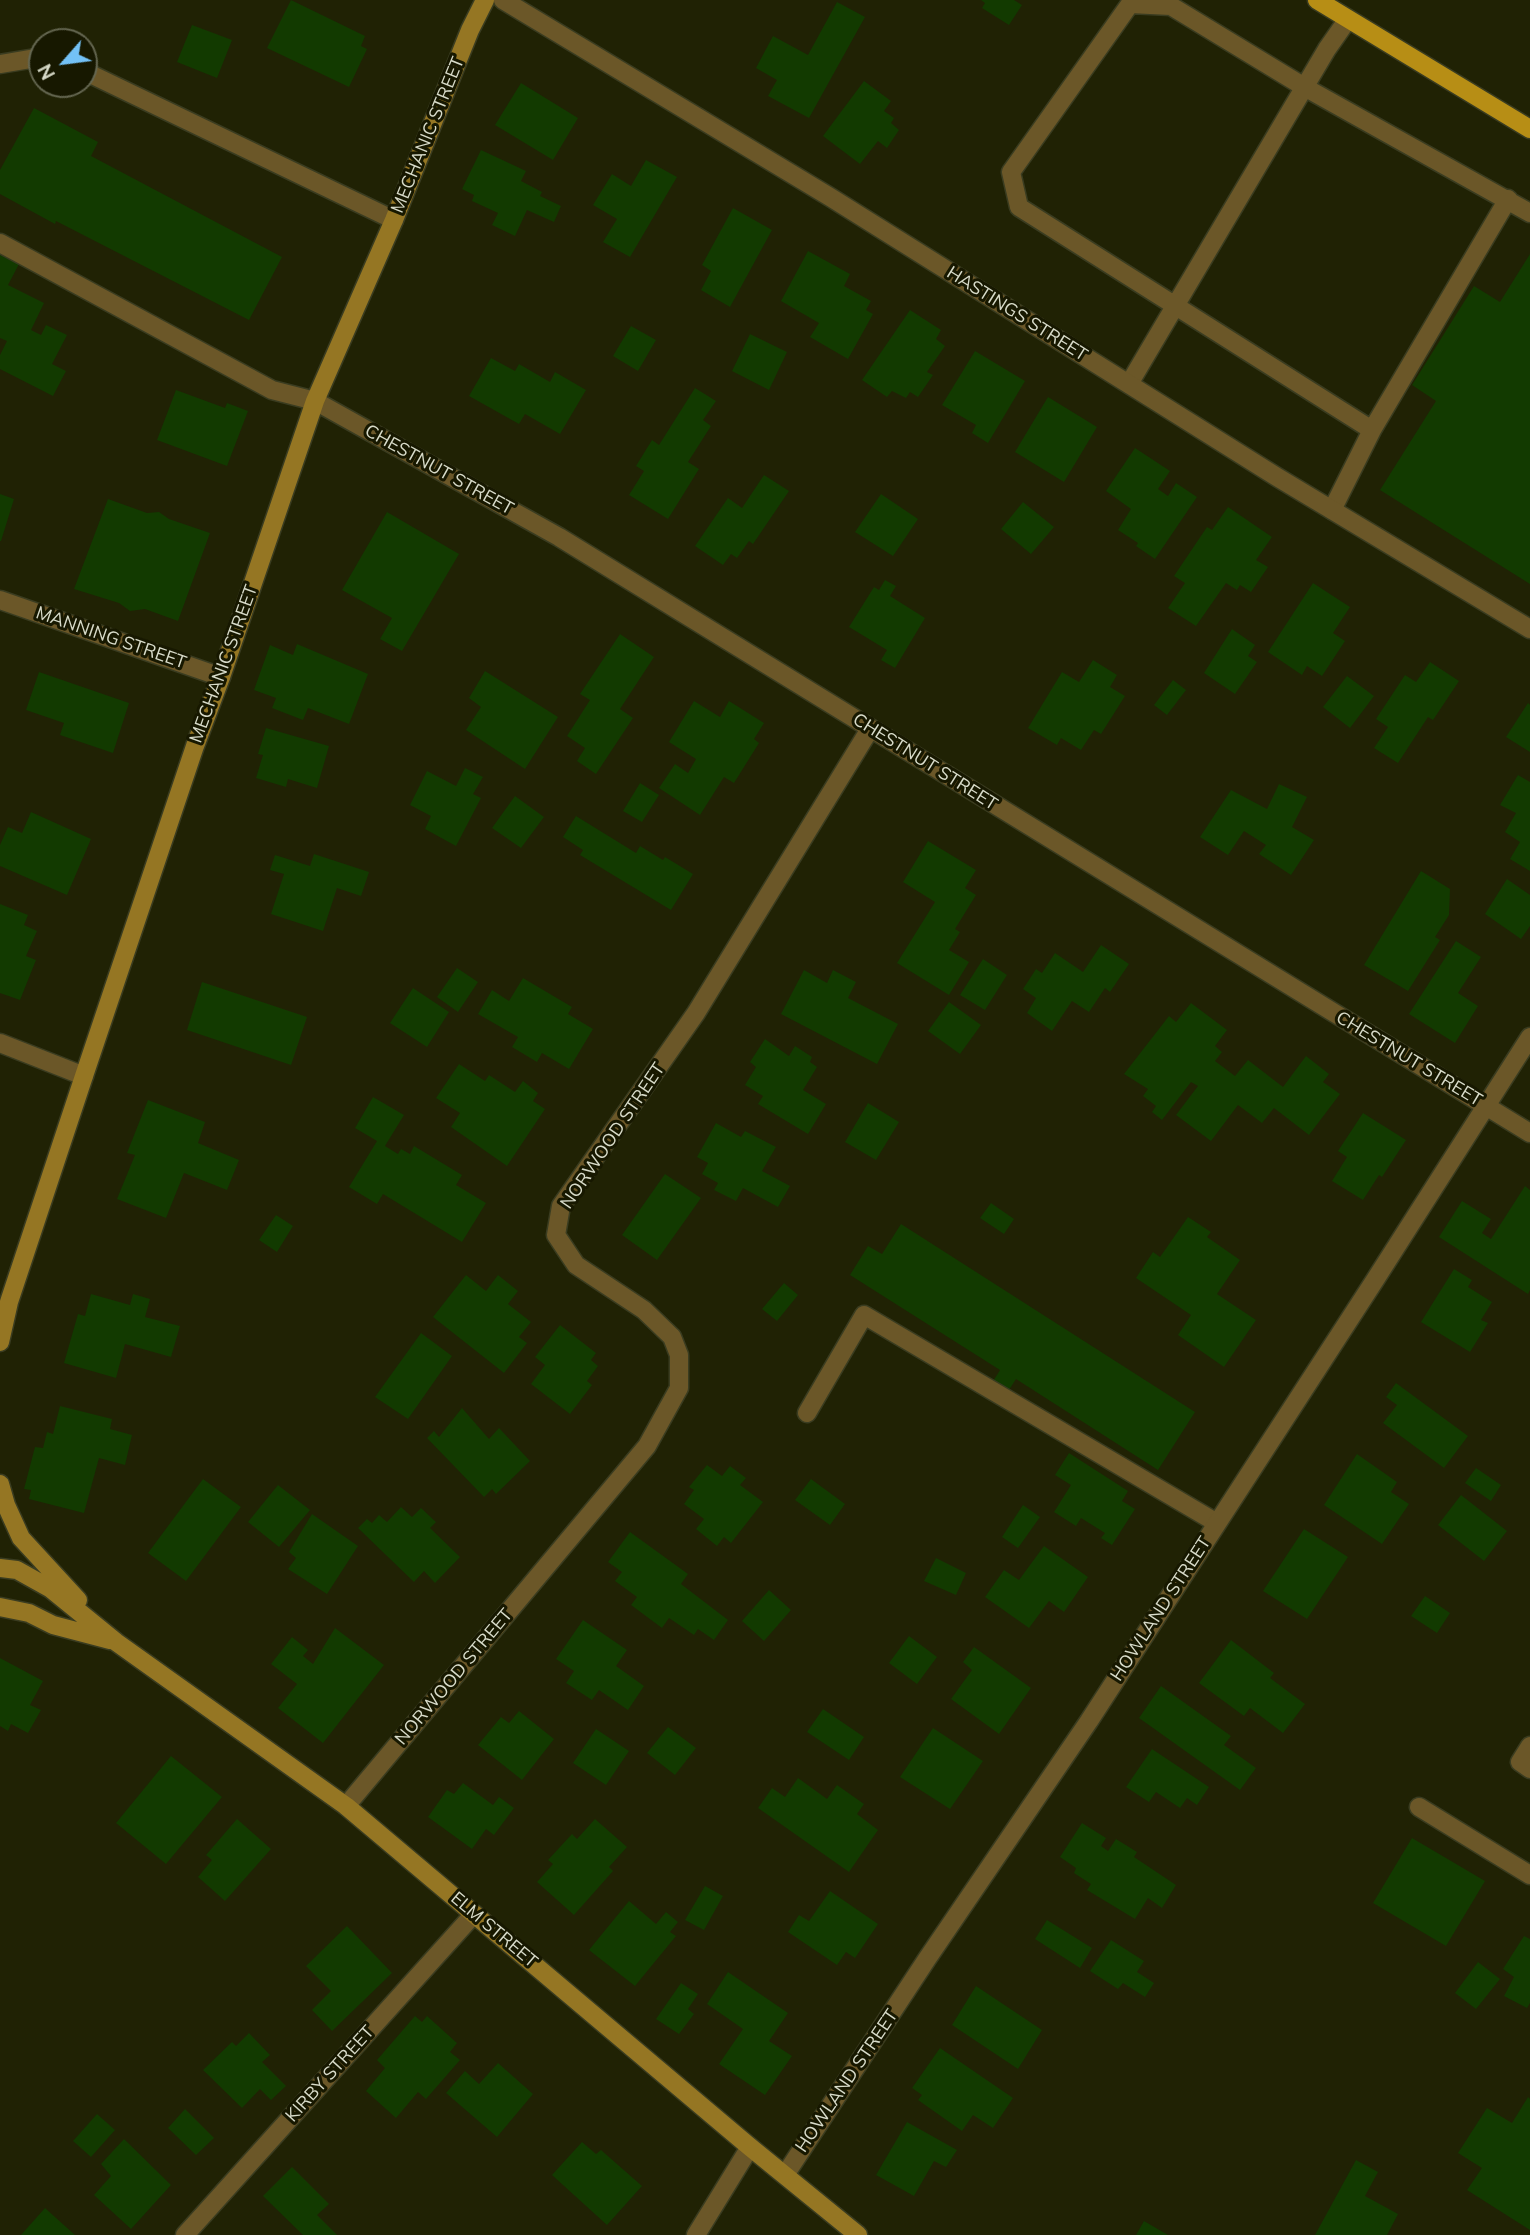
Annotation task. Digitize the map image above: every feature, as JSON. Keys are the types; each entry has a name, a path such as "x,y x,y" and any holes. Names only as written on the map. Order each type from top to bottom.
{"main road":[{"path":"1317,0 1530,129"}],"street":[{"name":"MECHANIC STREET","path":"0,1342 9,1302 84,1076 315,401 394,220 470,30 485,0"},
{"name":"HASTINGS STREET","path":"503,0 830,197 1332,510 1530,629"},
{"path":"1372,430 1019,207 1011,172 1130,4 1171,6 1306,88 1530,212"},
{"path":"1129,384 1327,49 1348,19"},
{"path":"0,64 28,59"},
{"path":"98,78 394,220"},
{"path":"1332,510 1372,430 1508,199"},
{"name":"CHESTNUT STREET","path":"0,243 272,390 315,401 559,537 1530,1133"},
{"name":"MANNING STREET","path":"0,600 221,677"},
{"name":"NORWOOD STREET","path":"346,1805 647,1446 679,1388 679,1355 672,1337 644,1310 576,1265 556,1235 561,1206 696,1013 870,729"},
{"name":"HOWLAND STREET","path":"785,2175 927,1959 1089,1721 1376,1280 1530,1037"},
{"path":"0,1043 84,1076"},
{"path":"807,1413 864,1315 1217,1523"},
{"name":"ELM STREET","path":"0,1484 21,1538 116,1642"},
{"name":"ELM STREET","path":"0,1568 17,1570 51,1589 116,1642 346,1805 858,2235"},
{"name":"ELM STREET","path":"0,1607 29,1613 53,1625 116,1642"},
{"path":"1530,1746 1520,1762 1530,1769"},
{"path":"1419,1807 1530,1875"},
{"name":"KIRBY STREET","path":"185,2235 474,1914"},
{"path":"696,2235 750,2147"}],"building":[{"path":"291,0 365,36 361,46 367,49 349,87 267,48"},
{"path":"981,0 1014,0 1022,5 1009,25 982,8 985,3"},
{"path":"837,2 865,17 809,118 768,96 777,80 756,68 773,36 808,55"},
{"path":"192,25 232,40 217,78 177,62"},
{"path":"864,81 891,101 884,111 894,118 891,123 899,130 887,148 878,141 860,164 823,136"},
{"path":"521,83 578,118 553,160 495,125"},
{"path":"34,108 98,142 91,156 282,257 249,320 0,194 0,170"},
{"path":"481,150 526,171 521,181 542,192 540,196 561,206 554,222 527,210 515,236 492,225 498,213 472,201 474,195 462,189"},
{"path":"646,160 677,177 630,257 603,242 617,219 593,205 612,174 631,186"},
{"path":"733,208 772,230 730,307 701,290 711,271 702,265"},
{"path":"808,251 850,274 844,286 871,301 866,310 873,314 848,359 810,337 819,323 781,301"},
{"path":"1530,254 1530,584 1380,490 1436,401 1412,385 1474,286 1500,302"},
{"path":"0,255 19,264 8,285 44,303 31,330 41,335 46,325 67,335 52,364 66,371 53,396 0,369 0,355 7,341 0,338"},
{"path":"910,310 941,330 936,339 945,346 927,372 933,375 918,397 910,392 906,398 892,391 887,397 862,380"},
{"path":"631,326 656,340 638,371 613,356"},
{"path":"750,334 787,352 769,390 732,371"},
{"path":"975,351 1025,381 988,443 972,433 976,425 942,405"},
{"path":"491,358 515,371 519,364 550,382 555,372 586,390 560,434 525,414 519,424 469,396"},
{"path":"695,388 716,401 703,420 711,426 688,462 699,469 668,519 629,495 644,471 636,466 652,440 659,445"},
{"path":"176,390 225,408 227,403 248,411 227,466 157,440"},
{"path":"1048,397 1097,427 1064,482 1015,452"},
{"path":"1135,448 1170,471 1158,489 1168,496 1176,483 1197,497 1155,559 1136,546 1138,543 1118,530 1131,509 1106,491"},
{"path":"764,475 789,491 753,544 749,541 737,558 731,554 723,565 695,546 728,498 742,508"},
{"path":"0,494 14,499 1,541 0,541"},
{"path":"881,494 918,519 893,556 855,532"},
{"path":"108,499 147,513 159,512 169,519 210,533 178,621 145,609 130,611 119,603 74,589"},
{"path":"1023,502 1054,527 1031,554 1001,529"},
{"path":"1228,507 1272,537 1256,560 1268,567 1251,592 1240,585 1237,590 1226,583 1196,626 1168,608 1185,583 1174,576 1207,527 1212,530"},
{"path":"387,512 459,554 402,651 380,639 392,618 342,590"},
{"path":"885,580 896,586 890,596 925,618 895,668 881,660 887,650 849,627 874,587 879,590"},
{"path":"1313,583 1350,607 1333,633 1345,641 1322,676 1307,666 1302,675 1268,652"},
{"path":"1232,629 1255,645 1248,656 1257,662 1235,694 1204,673"},
{"path":"620,634 654,657 620,709 633,718 596,774 577,761 585,748 567,736 590,700 580,694"},
{"path":"297,644 368,674 349,724 308,708 303,720 272,708 276,698 254,690 270,645 293,655"},
{"path":"1093,660 1117,675 1110,687 1125,696 1101,734 1094,730 1081,750 1061,738 1057,745 1028,728 1062,672 1079,682"},
{"path":"1430,662 1459,681 1433,720 1428,717 1398,763 1374,748 1388,727 1376,719 1405,675 1416,682"},
{"path":"485,671 558,717 525,769 466,730 481,707 469,698"},
{"path":"39,672 129,703 113,753 60,735 64,723 26,710"},
{"path":"1347,676 1374,696 1350,728 1323,707"},
{"path":"1173,680 1186,690 1167,715 1154,705"},
{"path":"694,701 720,717 729,701 764,723 754,739 759,743 734,783 724,777 700,815 659,788 675,764 688,773 696,759 669,742"},
{"path":"1528,703 1530,705 1530,752 1506,737"},
{"path":"266,728 329,746 317,788 288,779 286,787 256,778 263,755 258,754"},
{"path":"465,768 483,777 473,794 481,798 456,846 425,829 431,816 410,805 427,771 456,786"},
{"path":"1518,775 1530,782 1530,871 1510,859 1520,842 1505,832 1516,813 1500,805"},
{"path":"640,783 659,795 642,822 623,811"},
{"path":"1279,784 1307,797 1292,827 1314,840 1291,875 1259,854 1266,845 1244,831 1228,855 1200,837 1231,790 1267,809"},
{"path":"515,796 544,817 521,848 492,828"},
{"path":"31,812 91,839 67,895 0,866 0,845 8,827 22,833"},
{"path":"576,816 636,853 640,846 693,874 671,910 580,855 583,850 563,837"},
{"path":"928,841 976,870 965,888 976,895 955,929 960,932 949,950 969,962 949,995 897,963 935,902 903,882"},
{"path":"314,854 369,872 361,896 337,888 323,931 271,914 284,874 270,870 275,855 310,866"},
{"path":"1421,871 1450,889 1449,915 1435,937 1440,940 1408,991 1364,965"},
{"path":"1507,879 1530,895 1530,926 1521,939 1485,914"},
{"path":"0,904 28,915 24,925 37,931 26,956 36,960 20,1000 0,993"},
{"path":"1456,941 1481,957 1458,993 1478,1006 1455,1043 1409,1014"},
{"path":"1101,945 1129,964 1110,992 1105,988 1089,1012 1072,1001 1052,1031 1027,1013 1036,998 1023,989 1036,969 1042,973 1055,953 1083,972"},
{"path":"983,959 1007,975 985,1010 960,995"},
{"path":"457,968 478,982 458,1012 437,997"},
{"path":"804,970 827,983 833,970 856,982 848,998 898,1024 877,1064 781,1014"},
{"path":"523,978 572,1007 568,1014 593,1029 569,1069 542,1053 537,1062 512,1047 518,1037 478,1014 492,990 509,1001"},
{"path":"202,982 307,1017 291,1065 187,1030"},
{"path":"413,988 449,1012 427,1047 390,1023"},
{"path":"949,1002 981,1025 960,1054 928,1031"},
{"path":"1191,1003 1227,1030 1215,1046 1222,1052 1215,1061 1235,1076 1248,1060 1283,1087 1306,1056 1329,1074 1323,1082 1340,1094 1309,1135 1274,1108 1262,1123 1238,1105 1211,1141 1176,1115 1198,1086 1191,1082 1162,1120 1152,1112 1156,1106 1143,1096 1148,1089 1124,1074 1169,1016 1176,1022"},
{"path":"765,1039 789,1056 795,1046 812,1057 810,1062 817,1067 803,1090 826,1104 808,1134 758,1104 763,1096 745,1085 756,1067 750,1062"},
{"path":"459,1064 485,1081 489,1075 515,1092 523,1081 538,1093 533,1101 545,1109 507,1166 451,1127 460,1113 436,1098"},
{"path":"373,1097 404,1115 385,1146 398,1154 401,1149 410,1154 414,1146 462,1175 456,1185 486,1203 462,1242 383,1194 377,1204 349,1187 377,1141 355,1128"},
{"path":"148,1100 205,1122 198,1143 239,1160 227,1190 184,1173 166,1218 117,1199 135,1155 127,1153"},
{"path":"868,1103 899,1122 876,1160 845,1142"},
{"path":"1363,1113 1406,1140 1363,1200 1332,1181 1347,1157 1338,1151"},
{"path":"716,1123 741,1137 745,1131 776,1147 762,1171 790,1186 778,1207 743,1188 736,1201 714,1190 718,1183 702,1174 708,1163 697,1157"},
{"path":"665,1174 701,1198 657,1260 622,1235"},
{"path":"1525,1186 1530,1190 1528,1294 1439,1237 1462,1201 1491,1219 1482,1233 1491,1239"},
{"path":"991,1203 1014,1219 1004,1234 980,1218"},
{"path":"276,1215 293,1226 277,1252 259,1240"},
{"path":"1188,1217 1211,1232 1207,1237 1240,1260 1217,1294 1256,1320 1224,1367 1178,1335 1191,1315 1136,1278 1153,1252 1160,1257"},
{"path":"901,1224 1195,1412 1158,1470 1016,1379 1007,1393 992,1383 1000,1370 850,1275 868,1246 882,1254"},
{"path":"1454,1269 1472,1280 1468,1287 1492,1302 1481,1320 1488,1323 1470,1352 1421,1322"},
{"path":"466,1275 486,1291 498,1275 518,1291 508,1304 531,1322 519,1337 527,1343 504,1373 433,1317"},
{"path":"784,1283 798,1295 777,1321 762,1309"},
{"path":"91,1294 130,1305 133,1294 150,1299 145,1317 180,1326 171,1357 125,1344 116,1378 64,1363 78,1314 85,1316"},
{"path":"560,1325 596,1353 591,1360 598,1366 587,1381 592,1385 570,1414 531,1384 545,1365 535,1357"},
{"path":"421,1333 452,1356 408,1419 375,1397"},
{"path":"1396,1383 1468,1436 1444,1468 1383,1423 1397,1405 1386,1397"},
{"path":"60,1406 112,1419 110,1429 132,1435 125,1465 99,1458 84,1513 29,1499 31,1490 24,1489 35,1447 43,1448 47,1432 53,1434"},
{"path":"462,1408 489,1439 499,1428 530,1461 496,1494 492,1489 484,1497 427,1438 434,1431 439,1437"},
{"path":"1069,1453 1128,1491 1122,1501 1135,1509 1112,1545 1101,1538 1105,1533 1081,1518 1076,1526 1054,1512 1071,1485 1055,1475"},
{"path":"1357,1454 1397,1482 1391,1492 1409,1504 1382,1544 1324,1505"},
{"path":"707,1465 722,1476 730,1466 746,1478 740,1485 763,1502 731,1543 724,1537 717,1546 696,1529 704,1519 684,1504 694,1490 689,1487"},
{"path":"1476,1468 1501,1485 1491,1501 1465,1483"},
{"path":"203,1479 241,1507 186,1581 148,1553"},
{"path":"811,1479 845,1504 830,1525 795,1500"},
{"path":"278,1485 310,1510 279,1547 248,1522"},
{"path":"1461,1495 1507,1531 1484,1561 1438,1525"},
{"path":"1023,1505 1040,1517 1018,1548 1002,1537"},
{"path":"401,1507 412,1517 421,1508 436,1522 430,1528 460,1557 435,1583 424,1571 414,1582 358,1528 367,1519 372,1523 379,1515 387,1522"},
{"path":"312,1514 358,1546 327,1594 288,1569 296,1558 289,1552"},
{"path":"1304,1529 1348,1557 1307,1619 1263,1591"},
{"path":"630,1532 688,1574 681,1584 728,1620 714,1640 698,1629 694,1635 669,1618 662,1628 631,1605 637,1597 615,1581 622,1572 608,1562"},
{"path":"1044,1546 1088,1577 1064,1612 1049,1601 1029,1628 985,1597 1004,1570 1019,1580"},
{"path":"936,1558 966,1573 956,1595 924,1581"},
{"path":"769,1590 791,1610 764,1641 742,1621"},
{"path":"1425,1596 1450,1613 1437,1633 1411,1616"},
{"path":"583,1620 627,1650 616,1666 644,1686 628,1710 599,1690 592,1700 566,1683 574,1671 556,1659"},
{"path":"335,1628 384,1665 323,1743 278,1708 297,1684 271,1664 292,1637 308,1650 303,1656 313,1664"},
{"path":"909,1636 937,1657 917,1684 889,1663"},
{"path":"1231,1640 1274,1673 1270,1678 1305,1704 1283,1733 1250,1708 1244,1716 1199,1683"},
{"path":"974,1647 1031,1688 999,1734 951,1699 972,1670 963,1662"},
{"path":"0,1658 43,1681 30,1705 41,1710 28,1733 11,1724 8,1731 0,1726"},
{"path":"1161,1686 1231,1736 1224,1745 1256,1768 1240,1790 1139,1718"},
{"path":"823,1709 864,1737 849,1760 807,1732"},
{"path":"519,1711 554,1739 522,1780 478,1745 501,1717 509,1723"},
{"path":"668,1727 696,1748 675,1775 647,1753"},
{"path":"933,1728 983,1761 950,1809 900,1777"},
{"path":"596,1729 629,1751 606,1785 573,1763"},
{"path":"1152,1749 1209,1787 1197,1805 1187,1798 1180,1808 1156,1792 1149,1802 1126,1787"},
{"path":"171,1756 222,1797 166,1864 116,1823"},
{"path":"798,1778 827,1799 837,1785 864,1804 857,1814 878,1830 849,1872 758,1808 772,1788 785,1797"},
{"path":"463,1783 493,1805 499,1797 514,1808 494,1835 486,1829 472,1849 428,1817 447,1790 454,1794"},
{"path":"237,1819 271,1849 225,1901 198,1877 212,1860 206,1855"},
{"path":"595,1819 627,1847 609,1867 613,1871 574,1915 537,1882 553,1864 548,1860 572,1834 577,1839"},
{"path":"1082,1823 1106,1838 1101,1846 1108,1851 1116,1839 1137,1852 1134,1857 1176,1885 1162,1908 1148,1898 1135,1919 1087,1890 1091,1884 1074,1873 1076,1868 1060,1857"},
{"path":"1412,1838 1485,1881 1446,1946 1373,1903"},
{"path":"705,1886 723,1896 704,1930 685,1920"},
{"path":"830,1891 878,1924 855,1958 846,1952 837,1965 788,1932 799,1915 809,1921"},
{"path":"629,1901 656,1924 666,1912 678,1922 670,1932 676,1936 635,1986 589,1950"},
{"path":"1047,1920 1092,1948 1080,1968 1035,1939"},
{"path":"347,1926 392,1973 332,2031 312,2010 331,1991 306,1966"},
{"path":"1524,1936 1530,1939 1530,2003 1527,2008 1504,1996 1514,1977 1503,1969"},
{"path":"1111,1940 1144,1961 1137,1972 1154,1983 1145,1997 1123,1983 1118,1989 1090,1971"},
{"path":"1478,1962 1500,1979 1476,2009 1455,1993"},
{"path":"728,1972 788,2013 769,2041 792,2056 765,2095 719,2064 743,2029 707,2004"},
{"path":"681,1983 698,1994 688,2009 694,2014 679,2034 656,2019"},
{"path":"976,1986 1042,2030 1018,2069 952,2025"},
{"path":"415,2016 422,2022 427,2016 457,2043 450,2052 460,2060 426,2099 418,2092 396,2118 366,2091 385,2068 377,2060"},
{"path":"249,2033 270,2055 262,2062 286,2086 271,2100 260,2089 242,2108 203,2070 232,2042 236,2046"},
{"path":"940,2048 1013,2098 993,2128 973,2115 962,2131 918,2100 922,2095 912,2088"},
{"path":"498,2063 533,2094 497,2137 446,2093 465,2071 479,2084"},
{"path":"1528,2097 1530,2230 1467,2190 1482,2168 1458,2153 1487,2108 1512,2123"},
{"path":"185,2109 214,2138 196,2155 168,2128"},
{"path":"97,2114 115,2130 91,2157 73,2141"},
{"path":"907,2122 957,2150 946,2167 934,2161 914,2196 876,2175"},
{"path":"124,2139 171,2185 131,2229 94,2195 111,2176 101,2164"},
{"path":"582,2142 596,2154 601,2150 642,2186 607,2225 552,2175"},
{"path":"1356,2160 1378,2172 1365,2196 1398,2214 1387,2235 1315,2235"},
{"path":"292,2167 329,2204 317,2215 337,2235 303,2235 263,2196"},
{"path":"45,2208 75,2235 21,2235"},
{"path":"1144,2221 1168,2235 1136,2235"}]}
